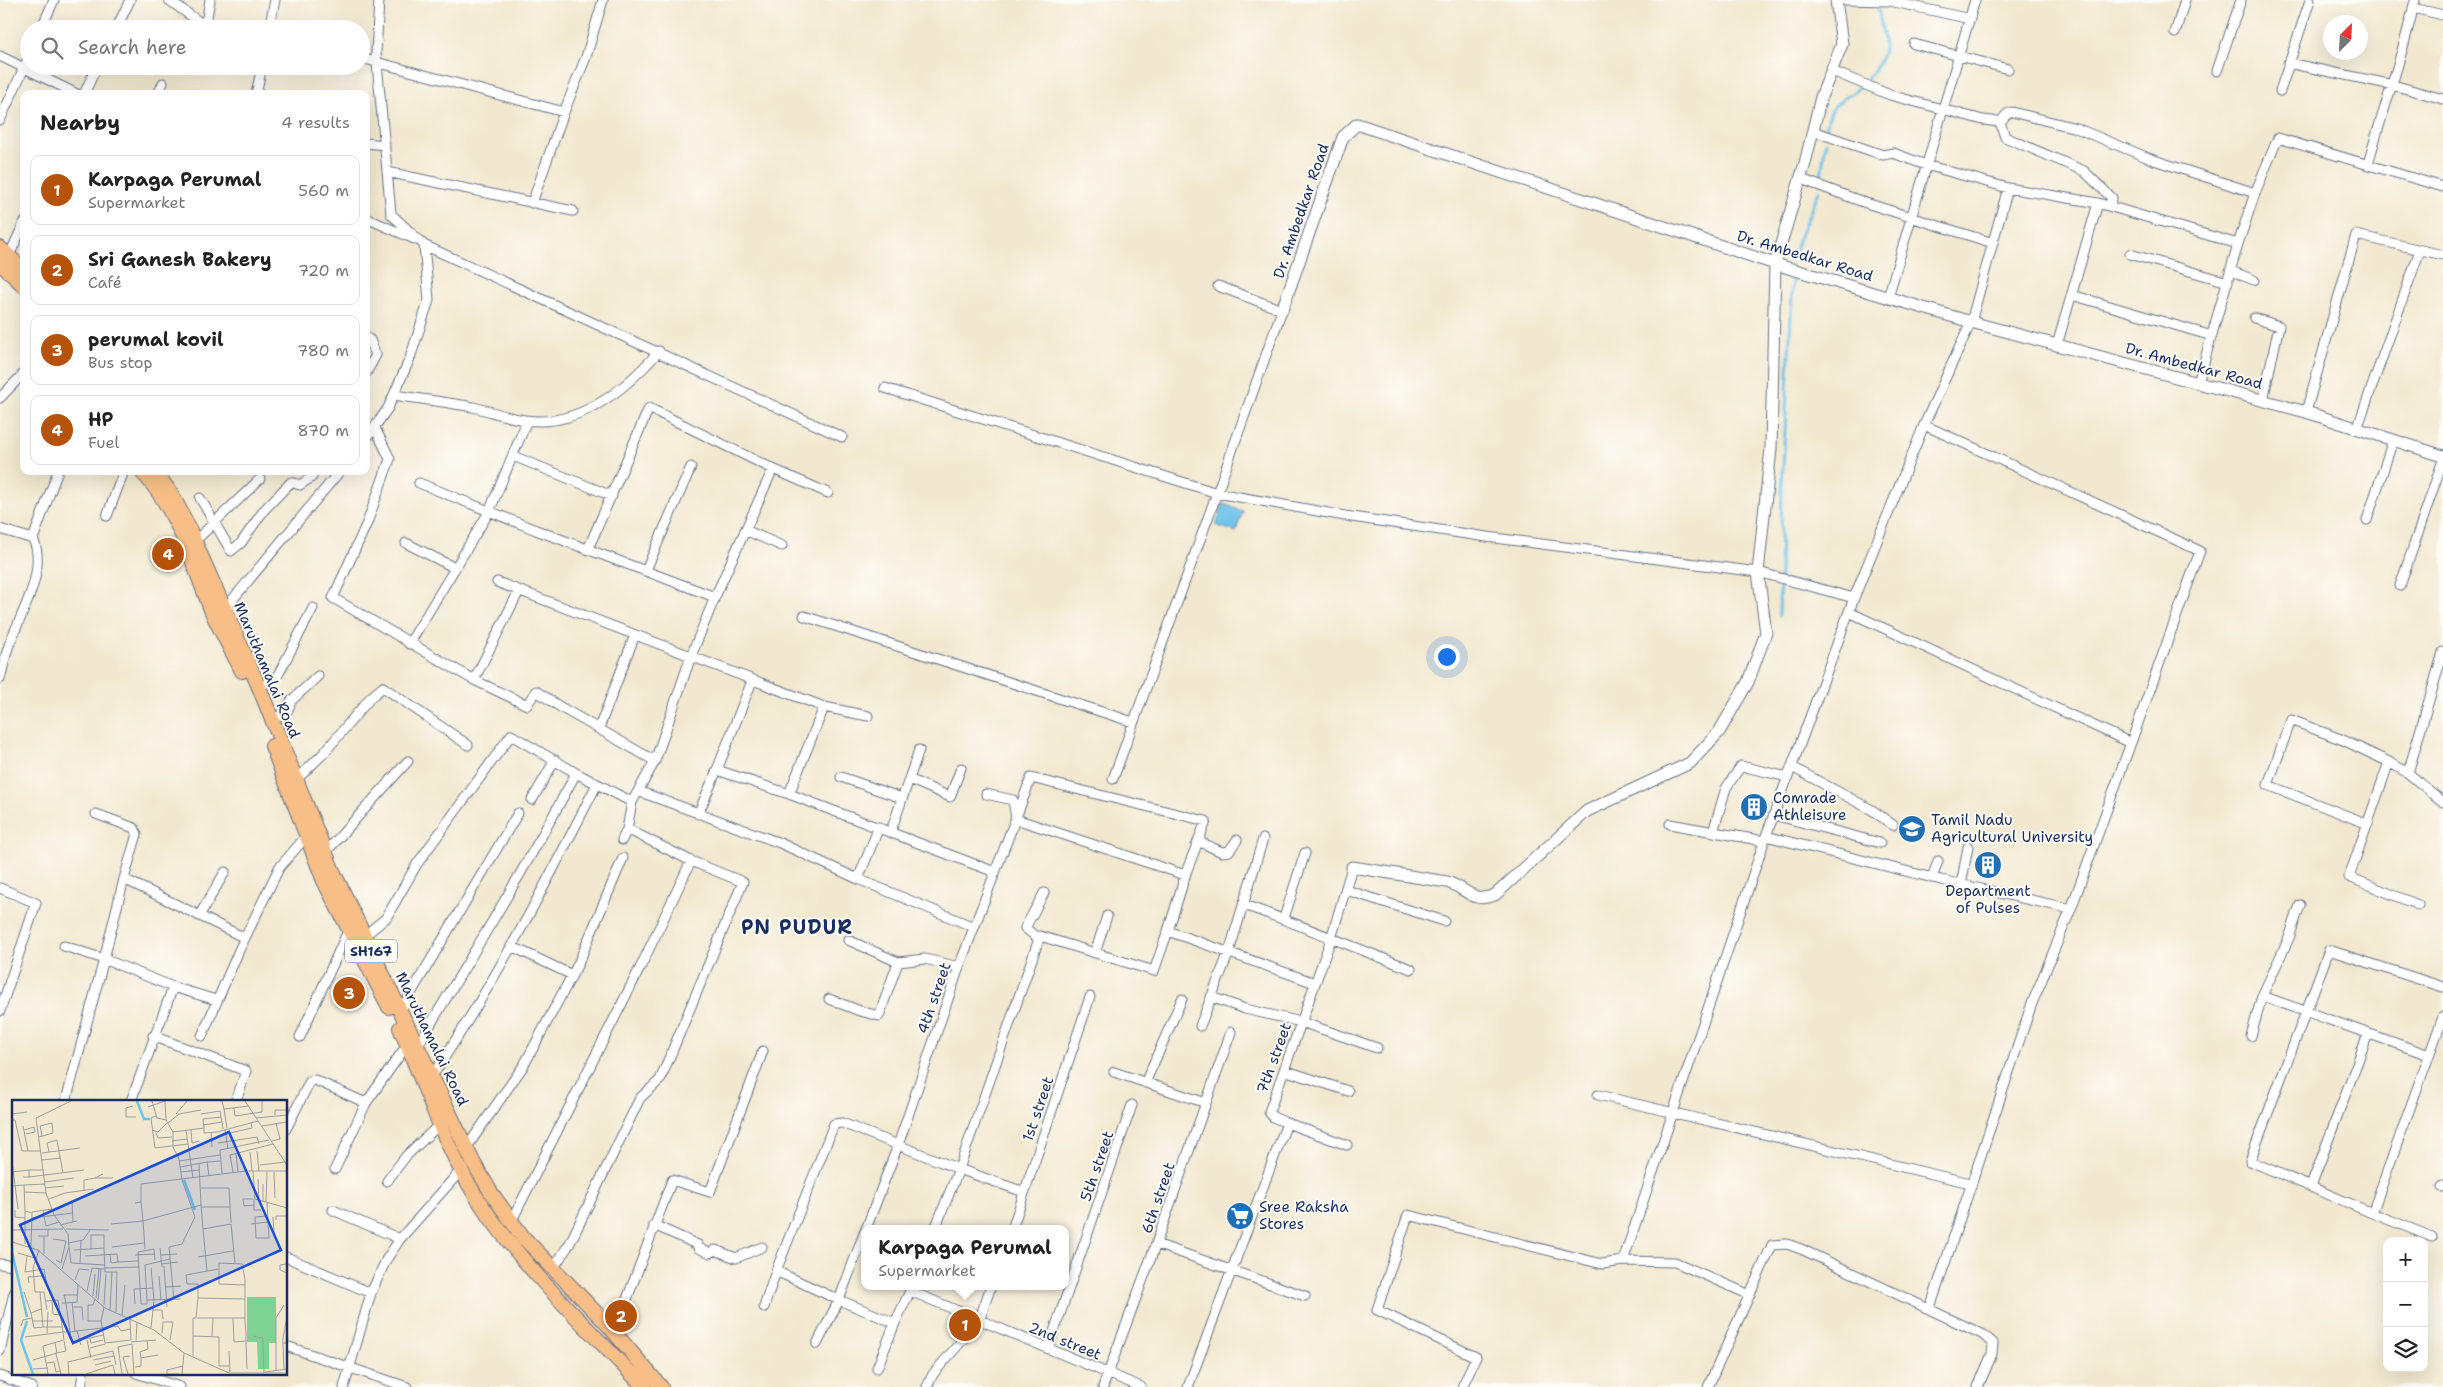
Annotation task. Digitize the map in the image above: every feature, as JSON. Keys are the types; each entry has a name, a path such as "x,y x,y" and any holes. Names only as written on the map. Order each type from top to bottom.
{"main road":[{"path":"3,255 20,267"},
{"path":"3,255 20,280"},
{"name":"Maruthamalai Road","path":"146,475 152,482 177,527 219,613 259,686 296,780 324,881 348,931 396,1019 432,1076 474,1162 492,1194 511,1222 553,1269 608,1325 661,1387"},
{"name":"Maruthamalai Road","path":"157,475 171,493 195,541 219,613 311,832 325,853 401,1010 412,1045 460,1169 483,1207 510,1243 644,1387"}],"street":[{"path":"45,20 54,0"},
{"path":"120,20 130,0"},
{"path":"169,0 198,20"},
{"path":"207,20 210,0"},
{"path":"272,20 275,0"},
{"path":"370,434 394,395 410,358 430,300 423,244 391,214 377,61 379,0"},
{"path":"532,203 564,112 586,58 588,44 603,0"},
{"path":"1352,867 1458,885 1476,898 1486,899 1495,896 1587,811 1690,763 1719,732 1748,682 1766,633 1758,572 1771,448 1775,264 1801,179 1821,97 1842,44 1836,0"},
{"path":"1844,0 1890,1 1970,19"},
{"path":"1888,297 1975,0"},
{"path":"2175,32 2185,0"},
{"path":"2217,71 2241,0"},
{"path":"2280,91 2310,0"},
{"path":"2368,164 2383,109 2393,85 2414,4 2443,15"},
{"path":"1914,44 2008,69"},
{"path":"0,56 20,64"},
{"path":"370,60 564,112"},
{"path":"2288,63 2393,85 2443,99"},
{"path":"1832,71 1890,95 1983,120 2000,122"},
{"path":"0,120 20,75"},
{"path":"41,75 69,90"},
{"path":"86,90 94,75"},
{"path":"257,90 260,75"},
{"path":"160,90 163,83"},
{"path":"2000,122 2007,114 2012,112 2076,128 2151,159 2255,193"},
{"path":"2000,122 2005,138 2084,171 2112,198 2109,206"},
{"name":"Dr. Ambedkar Road","path":"1282,310 1343,137 1357,124 1775,264 1971,322 2306,412 2443,458"},
{"path":"1813,131 1883,155 1893,153 1926,165 2008,188 2109,206 2238,244"},
{"path":"2198,383 2238,244 2255,193 2278,138 2443,186"},
{"path":"370,143 385,145"},
{"path":"387,172 573,211"},
{"path":"1801,179 1910,217 1993,242"},
{"path":"1623,1261 1765,838 1854,598 1924,425 1971,322 2008,188"},
{"path":"2057,345 2098,204"},
{"path":"370,220 659,351 842,437"},
{"path":"3,255 20,229"},
{"path":"2306,412 2356,235 2443,255"},
{"path":"2357,429 2420,250"},
{"path":"2130,254 2228,282"},
{"path":"2231,271 2254,280"},
{"path":"1113,779 1282,310 1218,286"},
{"path":"2072,295 2212,336"},
{"path":"2254,318 2279,326 2263,400"},
{"path":"370,340 376,356 370,366"},
{"path":"394,395 473,407 527,421 552,421 588,411 614,394 659,351"},
{"path":"1,396 20,377"},
{"path":"885,388 1217,493 1468,534 1758,572 1854,598"},
{"path":"588,549 649,408 828,494"},
{"path":"409,644 489,512 527,421"},
{"path":"1924,425 2200,551 2071,909 2031,1006 1970,1183 1930,1308"},
{"path":"375,428 390,459 367,523 334,598 409,644 474,680 526,705 536,690 562,708 655,761"},
{"path":"2367,520 2393,440"},
{"path":"513,456 612,496"},
{"path":"2400,586 2443,458"},
{"path":"646,570 691,467"},
{"path":"622,840 627,829 632,802 655,761 691,656 715,597 774,469"},
{"path":"0,679 4,646 33,587 38,556 38,548 34,539 57,475"},
{"path":"107,516 122,475"},
{"path":"200,498 231,551 241,543 264,510 291,482 300,485 312,475"},
{"path":"219,613 337,475"},
{"path":"195,541 260,479"},
{"path":"419,483 489,512 715,597"},
{"path":"0,529 34,539"},
{"path":"745,530 782,546"},
{"path":"406,543 455,568"},
{"path":"497,582 752,681 824,707 868,716"},
{"path":"474,680 519,590"},
{"path":"259,686 271,681 278,675 313,608"},
{"path":"1849,612 2131,743"},
{"path":"804,616 1134,722"},
{"path":"599,728 636,635"},
{"path":"2408,773 2443,652"},
{"path":"272,721 288,710 291,702 318,676"},
{"path":"698,814 752,681"},
{"path":"296,780 382,687 468,745"},
{"path":"789,794 824,707"},
{"path":"2368,824 2268,785 2290,720 2343,740 2389,762 2408,773 2443,802"},
{"path":"364,936 386,918 417,864 511,735 576,773 632,802"},
{"path":"891,831 919,750"},
{"path":"532,800 555,760"},
{"path":"325,853 408,761"},
{"path":"2389,762 2349,877 2418,905"},
{"path":"1713,832 1726,788 1741,766 1788,777"},
{"path":"1792,767 1872,810 1893,825"},
{"path":"909,780 950,797 961,768"},
{"path":"717,770 891,831 995,872"},
{"path":"335,1169 366,1103 412,1045 498,912 525,862 542,837 576,773"},
{"path":"841,777 902,798"},
{"name":"4th street","path":"867,1225 898,1145 959,967 1031,778 1079,788 1096,795 1206,821 1198,841"},
{"path":"432,1076 466,1026 544,887 597,784"},
{"path":"638,791 780,843 858,880 974,927"},
{"path":"986,794 1013,800 1016,819 1185,875"},
{"path":"401,1010 518,813"},
{"path":"66,1100 124,879 138,834 134,828 96,814"},
{"path":"1774,815 1880,843"},
{"path":"1670,824 1713,832 1765,838 2071,909"},
{"path":"858,880 879,827"},
{"path":"553,1269 570,1243 640,1098 660,1080 743,882 690,861 627,829"},
{"path":"202,1036 216,1000 279,868 311,832"},
{"path":"1200,1026 1229,952 1264,839"},
{"path":"937,1225 959,1169 1040,936 1154,971 1198,841 1222,852 1229,851 1237,840"},
{"path":"1961,885 1968,847"},
{"path":"1284,918 1306,853"},
{"path":"467,1147 524,1065 572,975 623,858"},
{"path":"511,1222 641,966 690,861"},
{"path":"1932,878 1938,862"},
{"name":"7th street","path":"1286,1123 1270,1115 1268,1112 1331,939 1352,867"},
{"path":"199,916 225,872"},
{"path":"124,879 245,938"},
{"path":"0,888 36,903 0,1011"},
{"path":"1346,890 1444,920"},
{"path":"1039,939 1025,928 1044,893"},
{"path":"1244,905 1284,918 1331,939 1410,969"},
{"path":"2251,1036 2262,996 2288,938 2300,905"},
{"path":"1095,953 1107,916"},
{"path":"300,1037 348,931"},
{"path":"1168,931 1315,983"},
{"path":"848,940 898,962 925,959 959,967"},
{"path":"64,946 216,1000"},
{"path":"511,946 572,975"},
{"path":"2432,1237 2250,1161 2329,950 2443,987"},
{"path":"829,999 860,1011 880,1016 898,962"},
{"path":"131,1100 153,1036 173,986"},
{"path":"2262,996 2429,1055"},
{"name":"1st street","path":"1013,1225 1090,997"},
{"path":"1211,997 1245,1009 1301,1022 1377,1048"},
{"path":"1146,1083 1182,999"},
{"path":"2372,1213 2443,1017"},
{"name":"6th street","path":"1103,1387 1231,1032"},
{"path":"2311,1186 2368,1034"},
{"path":"153,1036 246,1071 236,1100"},
{"path":"608,1325 626,1299 672,1180 710,1192 763,1051"},
{"path":"1284,1070 1348,1091"},
{"path":"1114,1072 1206,1103"},
{"path":"288,1125 310,1080 315,1080 366,1103"},
{"path":"1598,1095 1970,1183"},
{"name":"5th street","path":"1069,1288 1132,1105"},
{"path":"387,1181 406,1156 441,1123"},
{"path":"764,1307 776,1271 834,1124 842,1123 959,1169 1024,1192"},
{"path":"1188,1387 1286,1123 1348,1144"},
{"path":"344,1387 351,1369 372,1294 386,1260 400,1239 460,1169 474,1162"},
{"path":"333,1210 400,1239"},
{"path":"1462,1387 1476,1357 1377,1310 1408,1215 1602,1264 1623,1261 1675,1262 1750,1295"},
{"path":"654,1225 698,1245 698,1248 710,1253 715,1250 736,1258 762,1247"},
{"name":"4th street","path":"817,1344 839,1300 861,1241"},
{"path":"1708,1387 1772,1245 1779,1243 1801,1249 1984,1335 1992,1343 1992,1354 1978,1387"},
{"path":"1156,1244 1305,1296"},
{"path":"288,1258 372,1294"},
{"path":"776,1271 895,1323"},
{"path":"877,1368 911,1290"},
{"name":"2nd street","path":"913,1290 979,1321 1141,1387"},
{"path":"927,1387 933,1374 979,1321 990,1290"},
{"name":"5th street","path":"1048,1349 1068,1290"},
{"path":"0,1351 12,1301"},
{"path":"288,1347 407,1387"},
{"path":"81,1387 83,1374"},
{"path":"139,1374 180,1387"},
{"path":"0,1376 32,1387"}],"water":[{"path":"1223,504 1243,511 1236,532 1216,525"}],"waterway":[{"path":"1866,80 1880,62 1883,54 1884,39 1878,8"},
{"path":"1826,132 1830,113 1834,107 1861,86"},
{"path":"1820,183 1826,142"},
{"path":"1795,261 1797,243 1819,191"},
{"path":"1779,616 1782,487 1793,278"}],"place":[{"name":"HP","path":"168,554"},
{"name":"Comrade Athleisure","path":"1754,807"},
{"name":"Tamil Nadu Agricultural University","path":"1912,829"},
{"name":"Department of Pulses","path":"1988,865"},
{"name":"perumal kovil","path":"349,993"},
{"name":"Sree Raksha Stores","path":"1240,1216"},
{"name":"Sri Ganesh Bakery","path":"621,1316"},
{"name":"Karpaga Perumal","path":"965,1325"}],"district":[{"name":"PN PUDUR","path":"797,927"}]}
